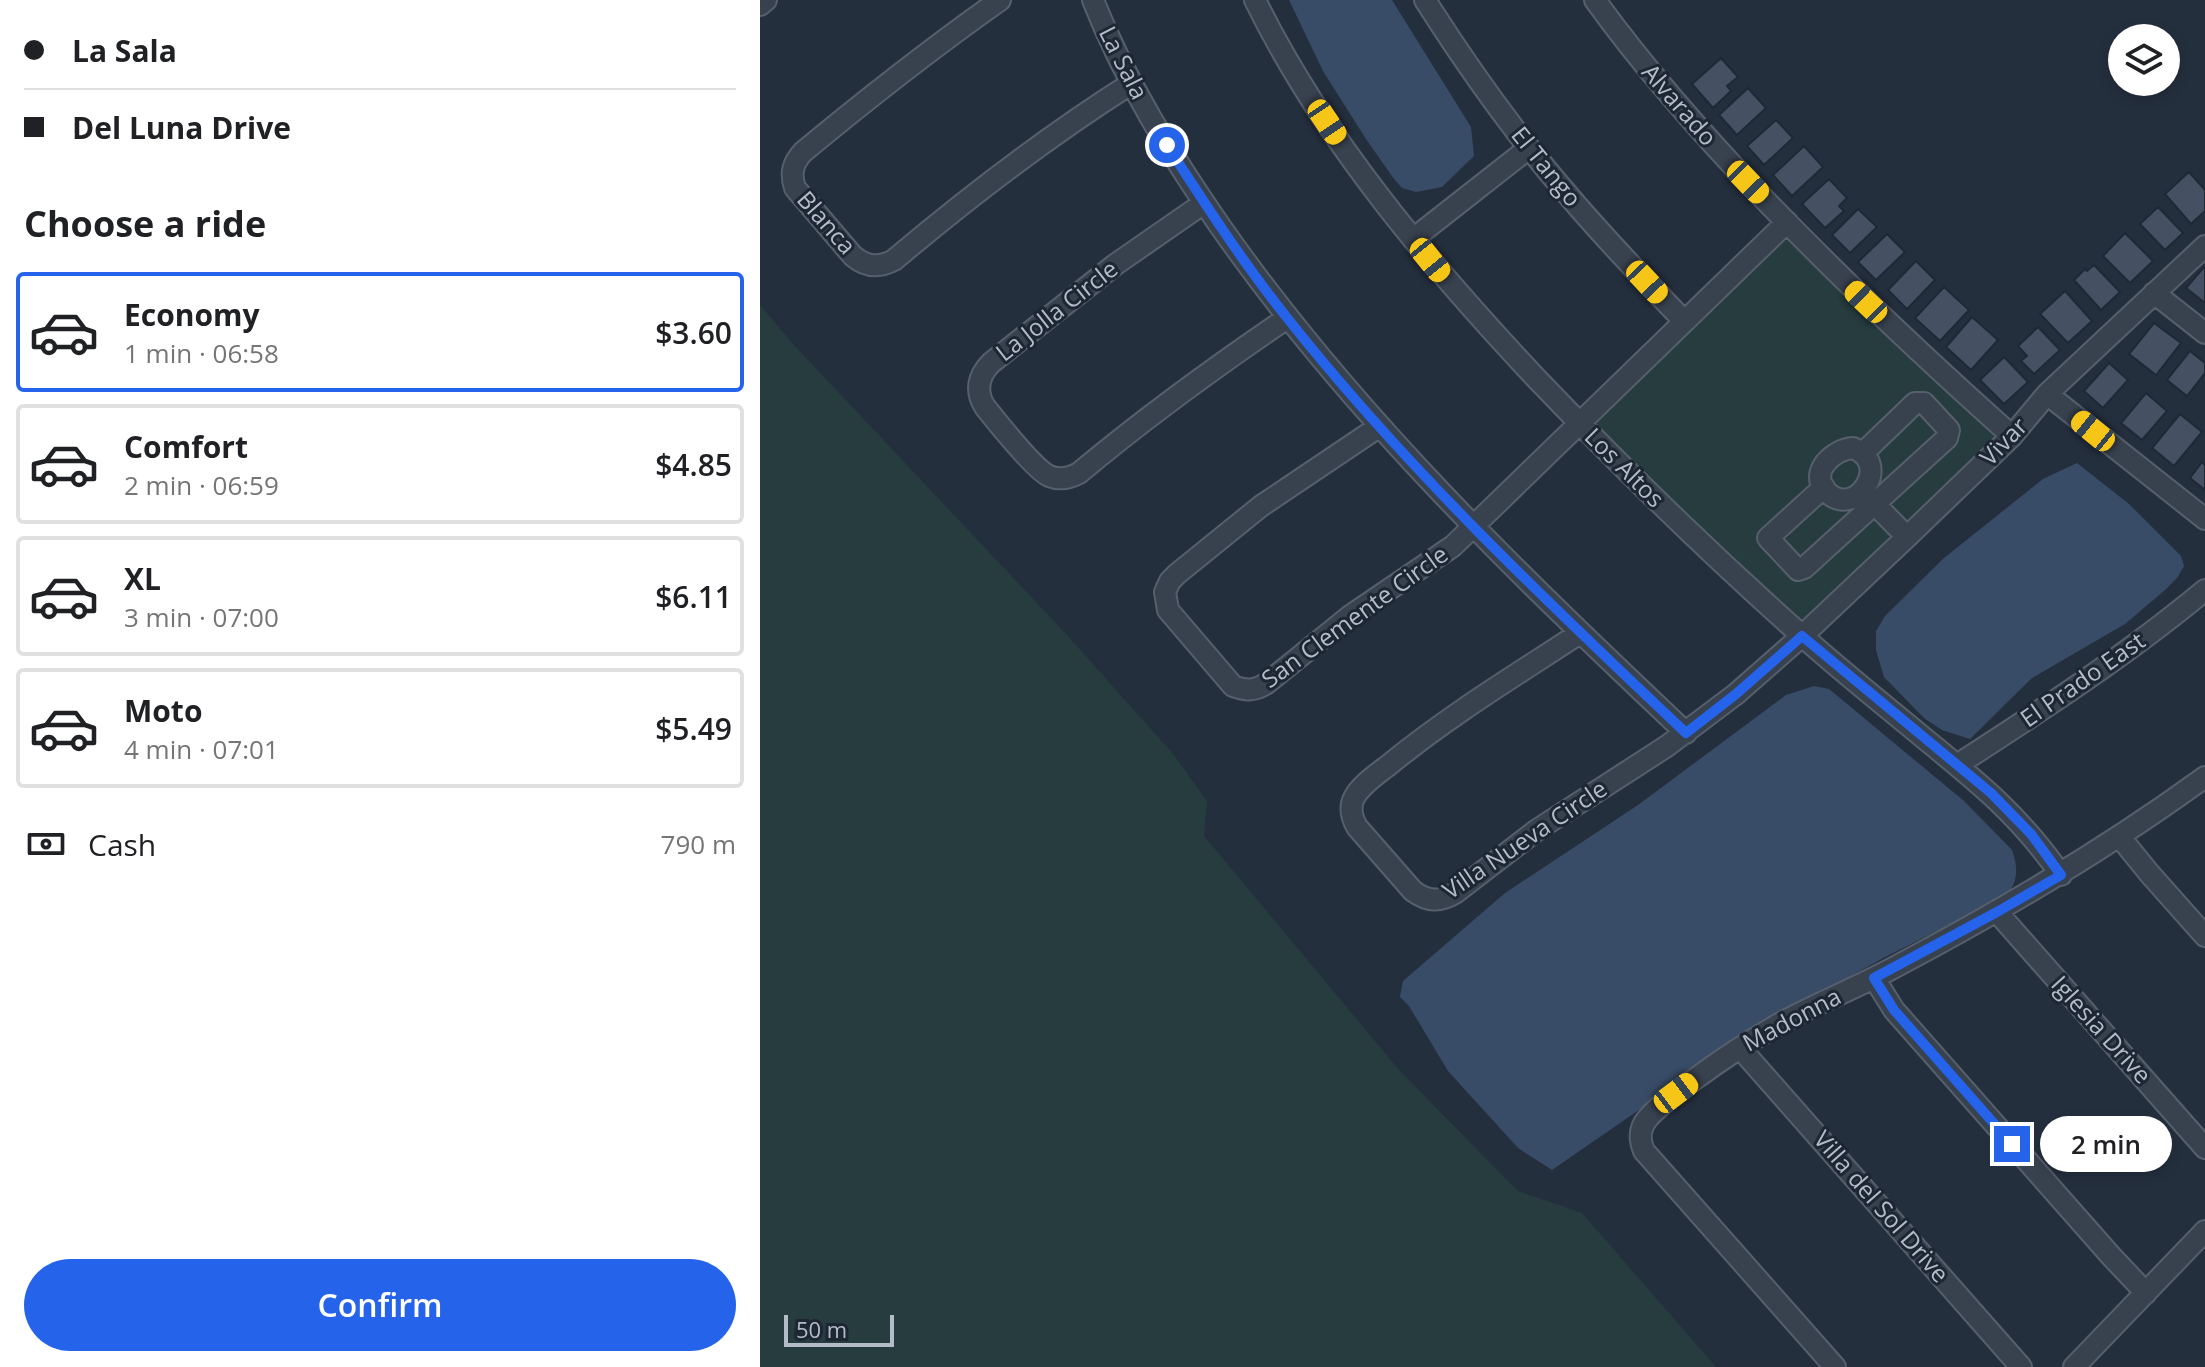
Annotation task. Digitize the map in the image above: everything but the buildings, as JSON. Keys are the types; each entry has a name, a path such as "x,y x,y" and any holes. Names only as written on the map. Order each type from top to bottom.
{"street":[{"path":"760,5 766,0"},
{"name":"Blanca","path":"1000,0 876,92 803,152 794,165 792,180 795,188 860,262 877,266 894,260 1002,172 1132,83"},
{"name":"La Sala","path":"1093,0 1132,83 1167,145 1204,203 1287,318 1415,467 1580,633 1686,733"},
{"name":"Los Altos","path":"1255,0 1313,101 1413,239 1473,311 1683,527 1802,636 1991,793 2019,820 2061,875"},
{"name":"El Tango","path":"1425,0 1460,55 1529,148 1592,223 1684,321"},
{"name":"Alvarado","path":"1595,0 1687,115 1787,222 1895,330 2012,436"},
{"path":"1413,239 1529,148"},
{"name":"La Jolla Circle","path":"1204,203 1078,292 991,363 983,371 979,382 979,395 985,407 1040,470 1055,478 1070,477 1186,388 1287,318"},
{"name":"San Clemente Circle","path":"1380,426 1261,506 1177,574 1167,586 1164,597 1171,616 1233,686 1253,690 1267,683 1350,616 1442,554 1787,222"},
{"name":"Vivar","path":"1802,636 2012,436 2047,394 2205,246"},
{"path":"2154,293 2205,333"},
{"path":"2047,394 2205,519"},
{"path":"1824,487 1768,538 1798,570 1804,568 1868,498 1947,438 1949,430 1924,403 1915,403 1864,452"},
{"path":"1868,498 1870,461 1864,452 1853,448 1842,449 1819,473 1820,483 1827,493 1838,499 1868,498 1907,537"},
{"name":"El Prado East","path":"1957,765 2099,671 2205,590"},
{"name":"Villa Nueva Circle","path":"1580,633 1463,709 1410,748 1355,796 1351,807 1357,827 1413,891 1433,900 1450,896 1537,830 1686,733"},
{"path":"1686,733 1802,636"},
{"name":"Madonna","path":"1835,1367 1648,1157 1641,1146 1640,1132 1644,1122 1661,1105 1740,1048 2061,875 2205,777"},
{"path":"2119,836 2205,936"},
{"name":"Iglesia Drive","path":"1997,912 2205,1148"},
{"path":"1874,978 1894,1010 2146,1293"},
{"name":"Villa del Sol Drive","path":"1740,1048 2021,1367"},
{"path":"2074,1367 2205,1231"}],"green space":[{"path":"1786,216 2023,437 1804,652 1577,430"},
{"path":"760,305 793,344 1067,635 1174,755 1207,801 1204,836 1399,1070 1518,1191 1582,1213 1716,1367 760,1367"}],"water":[{"path":"1289,0 1392,0 1471,127 1474,156 1442,187 1416,192 1402,188 1366,139 1323,71"},
{"path":"2077,463 2129,504 2181,556 2184,566 2165,590 2125,624 2032,678 1970,739 1942,730 1924,718 1884,677 1876,650 1876,631 1885,616 1944,558 2043,479"},
{"path":"1814,686 1829,689 1964,801 2012,850 2016,875 2011,888 1997,909 1975,912 1885,957 1759,1027 1552,1170 1518,1148 1448,1071 1409,1006 1400,997 1403,981 1505,893 1638,805 1786,695"}],"route":[{"path":"1167,145 1204,203 1287,318 1415,467 1580,633 1686,733 1802,636 1991,793 2031,834 2061,875 1874,978 1894,1010 2012,1144"}]}
